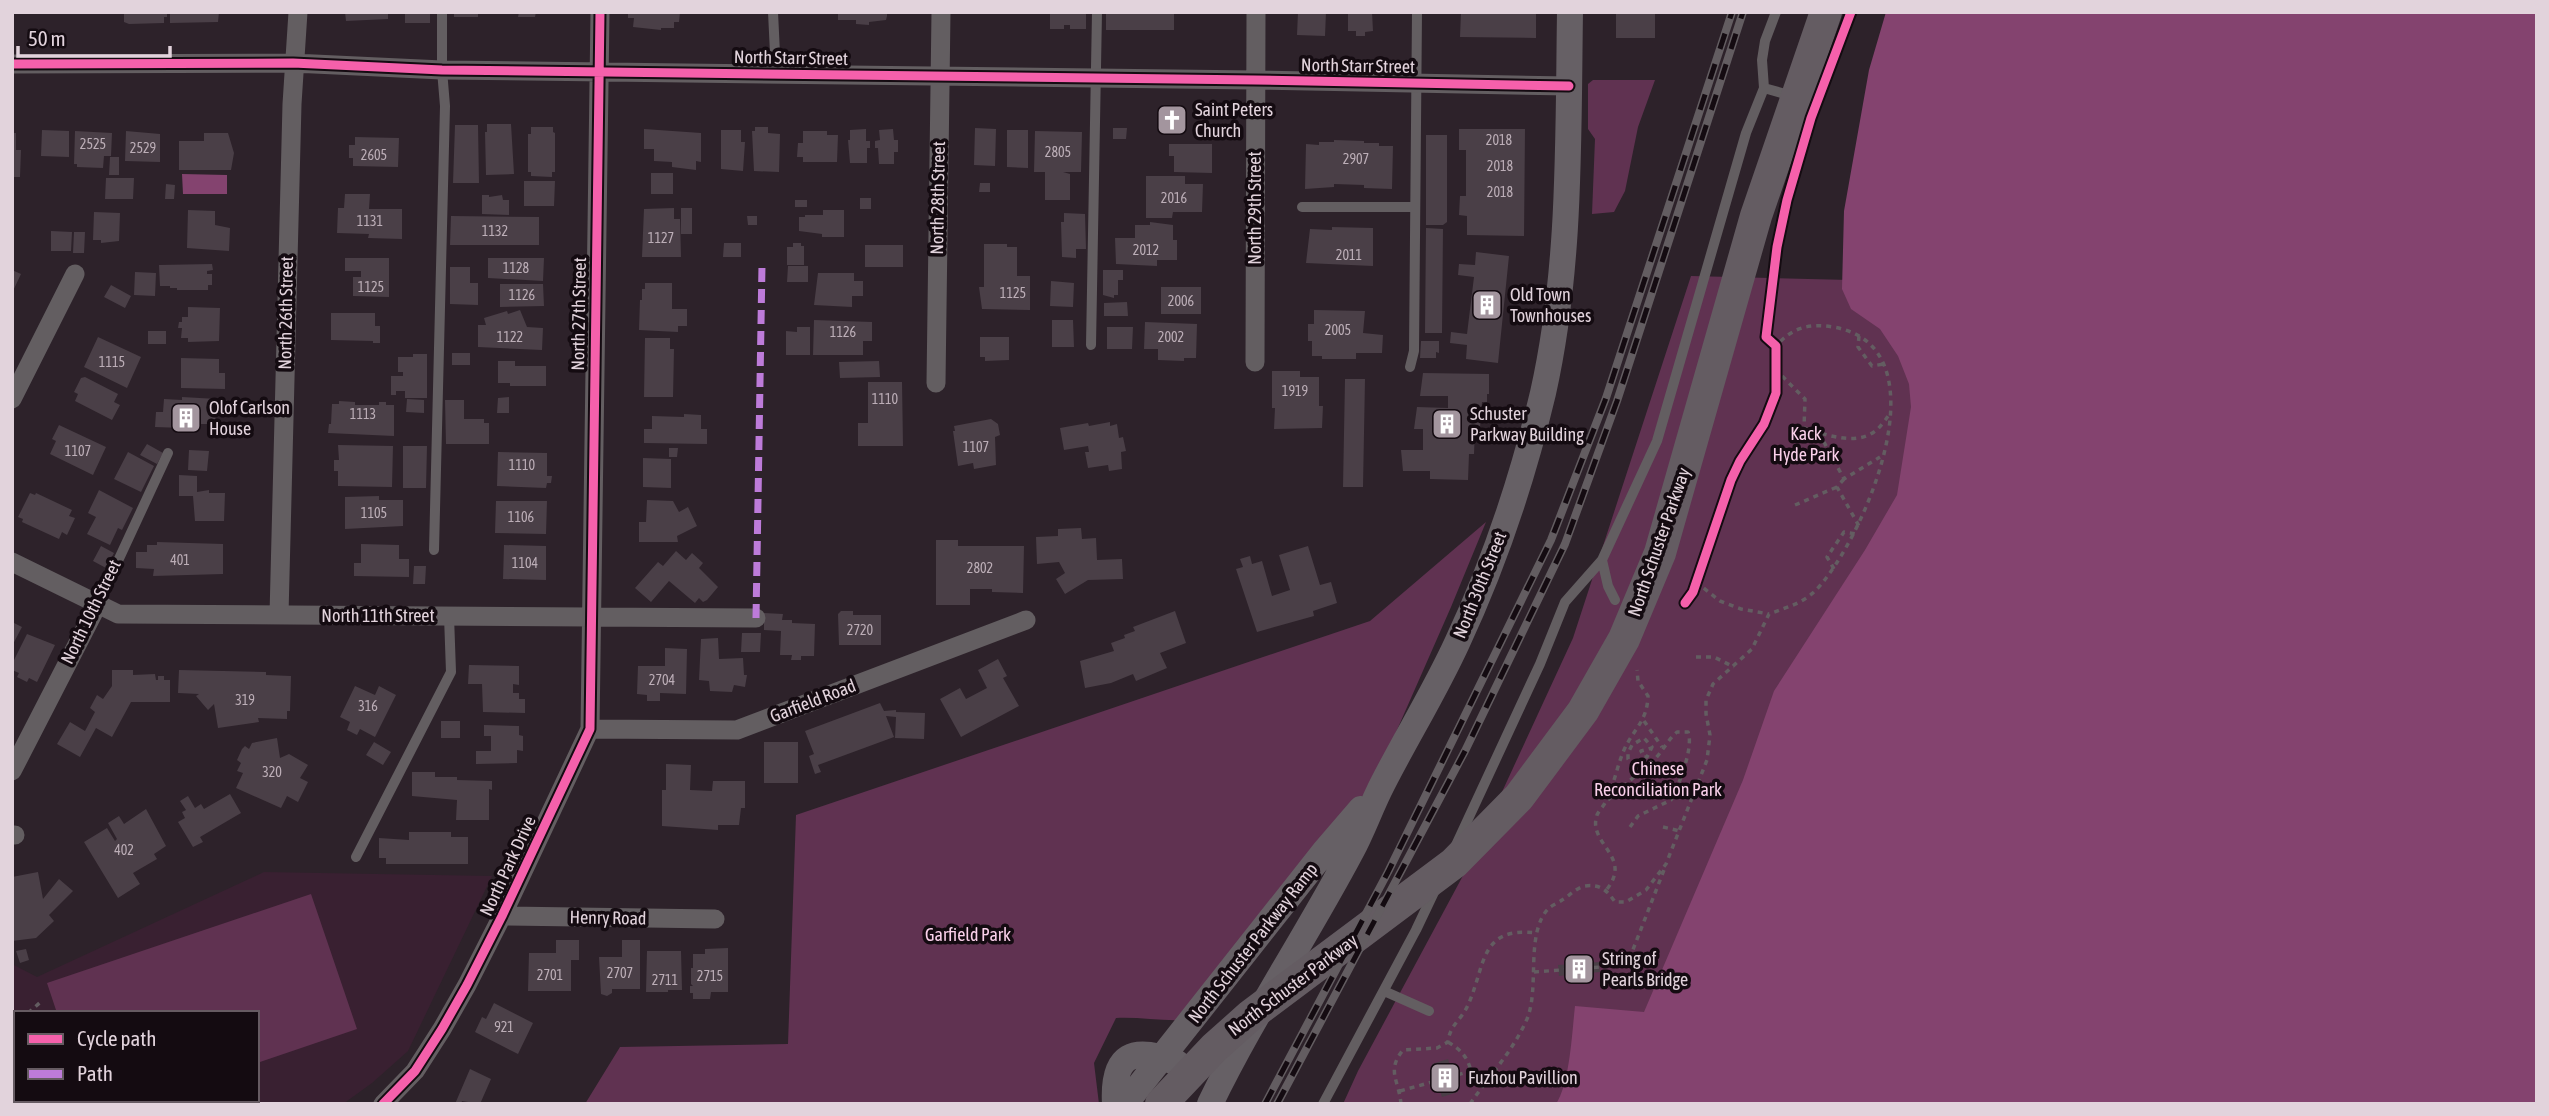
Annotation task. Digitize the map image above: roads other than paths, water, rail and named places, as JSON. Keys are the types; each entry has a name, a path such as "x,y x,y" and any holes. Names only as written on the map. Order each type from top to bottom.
{"highway":[{"name":"North Schuster Parkway","path":"1161,1104 1231,1032 1454,863 1518,797 1562,741 1605,673 1642,599 1660,553 1756,216 1826,12"}],"main road":[{"name":"North 30th Street","path":"1210,1104 1352,850 1382,784 1458,641 1483,583 1530,442 1556,325 1564,262 1570,12"},
{"name":"North Schuster Parkway Ramp","path":"1125,1104 1324,852 1382,784"},
{"path":"1115,1104 1114,1080 1119,1069 1126,1060 1144,1053 1163,1057 1195,1070 1200,1075 1204,1092 1199,1104"}],"street":[{"name":"North 26th Street","path":"279,615 293,63 298,12"},
{"name":"North 27th Street","path":"591,617 600,12"},
{"name":"North 28th Street","path":"936,383 941,12"},
{"name":"North 29th Street","path":"1255,362 1256,12"},
{"name":"North Starr Street","path":"12,64 293,63 442,70 1569,86"},
{"path":"12,399 75,274"},
{"name":"North 11th Street","path":"12,562 118,614 756,618"},
{"name":"North 10th Street","path":"12,771 98,604"},
{"name":"North Park Drive","path":"383,1104 415,1071 442,1029 502,916 590,729 591,617"},
{"name":"Garfield Road","path":"590,729 737,730 1026,620"},
{"name":"Henry Road","path":"502,916 715,919"}],"lane":[{"path":"433,550 445,106 442,12"},
{"path":"774,12 776,74"},
{"path":"1091,345 1097,12"},
{"path":"1410,367 1414,351 1417,12"},
{"path":"1324,1104 1416,930 1506,740 1565,601 1602,560 1657,440 1746,133 1764,88 1762,60 1765,41 1776,12"},
{"path":"1764,88 1796,97"},
{"path":"1302,207 1415,208"},
{"name":"North 10th Street","path":"98,604 168,453"},
{"path":"1602,560 1608,586 1615,600"},
{"path":"356,857 451,672 449,616"},
{"path":"1384,991 1429,1011"}],"railway":[{"path":"1265,1104 1388,872 1551,540 1606,398 1732,12"},
{"path":"1277,1104 1465,751 1565,544 1617,401 1743,12"}],"place":[{"name":"Saint Peters Church","path":"1172,120"},
{"name":"Old Town Townhouses","path":"1487,305"},
{"name":"Olof Carlson House","path":"186,418"},
{"name":"Schuster Parkway Building","path":"1447,424"},
{"name":"String of Pearls Bridge","path":"1579,969"},
{"name":"Fuzhou Pavillion","path":"1445,1078"}],"park label":[{"name":"Kack Hyde Park","path":"1806,444"},
{"name":"Chinese Reconciliation Park","path":"1658,779"},
{"name":"Garfield Park","path":"968,935"}]}
